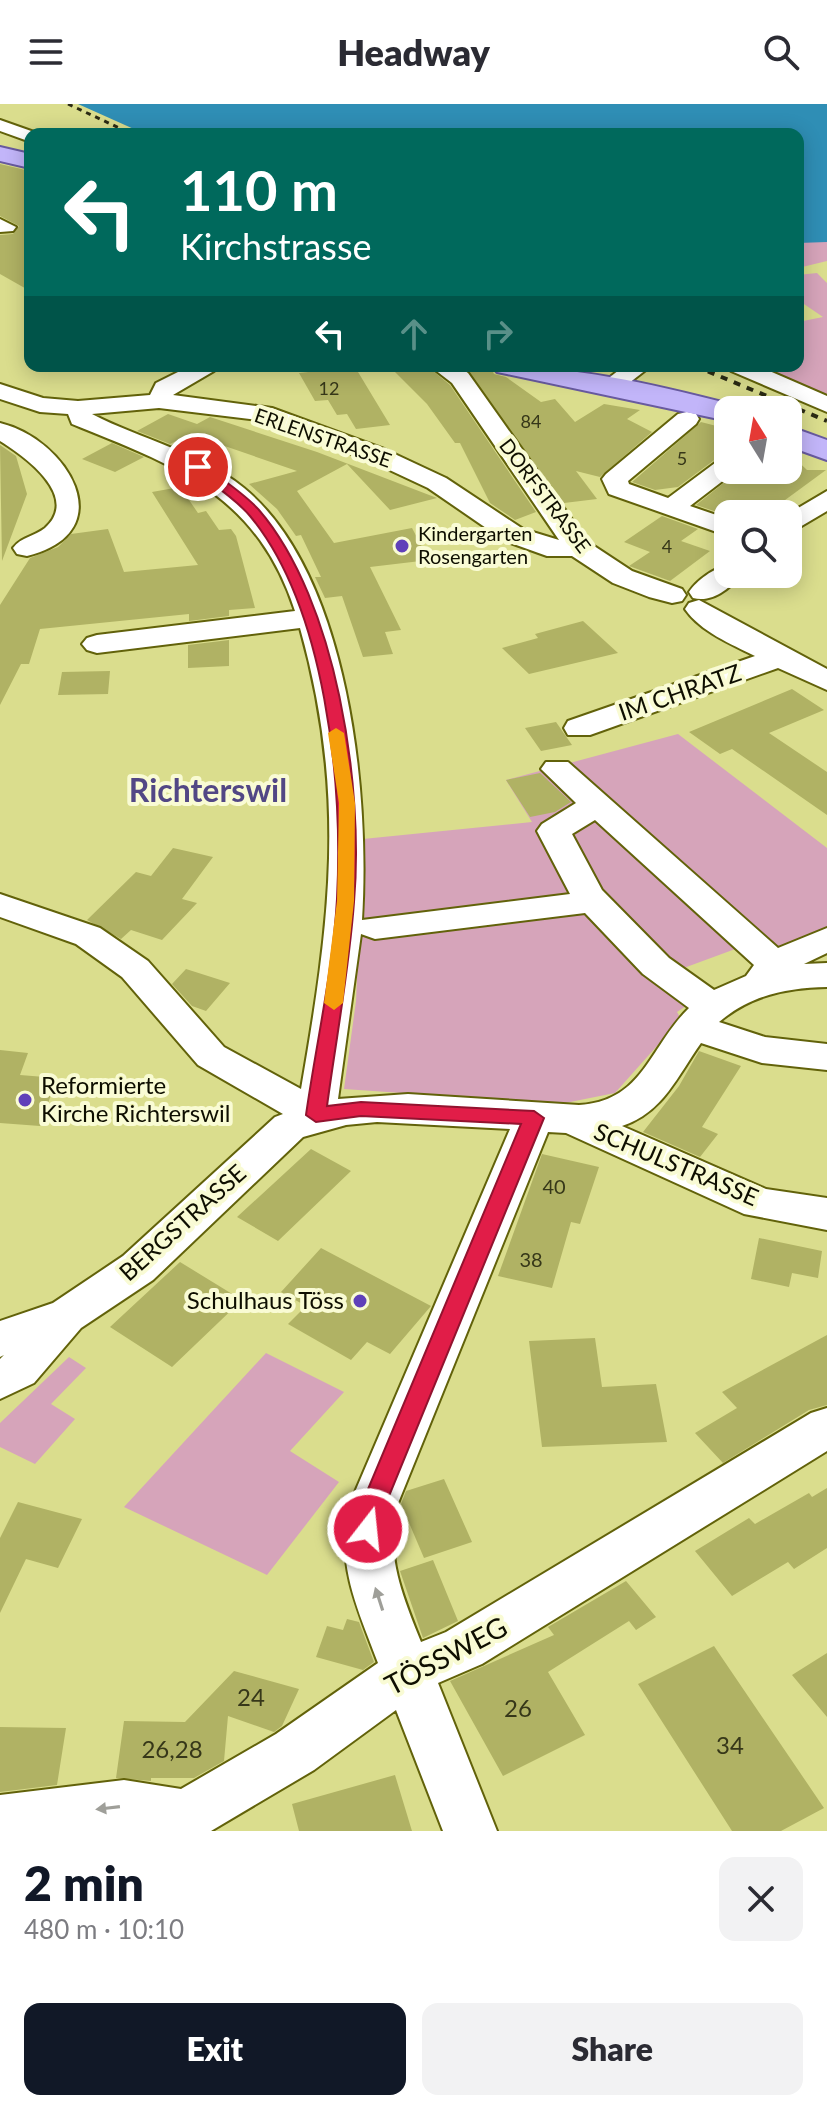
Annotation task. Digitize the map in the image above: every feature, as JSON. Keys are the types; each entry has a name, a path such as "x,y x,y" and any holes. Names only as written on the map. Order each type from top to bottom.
{"main road":[{"path":"0,154 24,160"},
{"path":"627,372 714,406"},
{"path":"802,441 827,451"}],"street":[{"path":"0,125 24,134"},
{"path":"159,401 164,388 200,372"},
{"name":"DORFSTRASSE","path":"451,372 460,378 578,548 600,566 639,586 672,595 685,589 701,601"},
{"path":"753,372 827,405"},
{"name":"ERLENSTRASSE","path":"0,391 40,405 78,408 159,401 263,413 375,454 437,483 514,535 547,548 578,548"},
{"path":"78,408 81,419 198,467 254,512 279,549 311,618 326,671 347,803 346,901 316,1115"},
{"path":"687,419 615,479 618,489 714,523"},
{"path":"0,430 34,450 62,478 67,508 58,530 27,548"},
{"path":"671,508 714,476"},
{"path":"802,516 827,499"},
{"path":"714,588 701,601 725,629 827,681"},
{"path":"97,644 311,618"},
{"name":"IM CHRATZ","path":"579,728 780,657"},
{"path":"557,769 767,973 827,975"},
{"path":"595,806 554,831 588,896 702,1016 762,1050 827,1057"},
{"path":"375,928 582,903 588,896"},
{"path":"0,932 17,911 88,936 135,969 211,1056 316,1115 361,1109 553,1119 626,1110 660,1077 702,1016 767,973 827,939"},
{"name":"BERGSTRASSE","path":"0,1339 68,1315 138,1268 289,1127 316,1115"},
{"path":"470,1831 377,1594 366,1546 370,1513 395,1453 553,1119"},
{"name":"SCHULSTRASSE","path":"553,1119 759,1203 827,1214"},
{"path":"0,1381 18,1370 68,1315"},
{"name":"TÖSSWEG","path":"0,1822 124,1806 193,1826 407,1672 477,1641 827,1427"}],"shaded area":[{"path":"804,242 827,242 827,261 804,267"},
{"path":"817,273 827,283 827,398 768,372 804,372 804,321 823,317 804,304 804,274"},
{"path":"678,734 827,848 827,932 773,957 757,941 681,969 689,1004 677,1012 681,1019 615,1093 560,1104 344,1089 356,1001 363,839 532,822 506,780"},
{"path":"266,1353 344,1392 290,1451 339,1482 267,1575 124,1507"},
{"path":"69,1357 86,1368 51,1404 75,1419 35,1464 0,1447 0,1423"}],"water":[{"path":"78,104 827,104 827,242 804,243 804,128 132,128"}],"building":[{"path":"0,164 24,170 24,288 0,274 0,235 13,234 19,226 0,216"},
{"path":"358,372 390,425 356,429 347,414 337,415 328,400 315,401 299,373"},
{"path":"395,372 434,372 450,385 536,512 515,520 490,503 460,443 455,443 427,404"},
{"path":"467,372 493,372 506,377 541,402 555,399 575,422 604,404 640,410 627,419 652,432 600,477 576,471 597,499 564,503"},
{"path":"168,414 197,424 210,417 317,452 437,498 390,510 347,464 297,491 334,543 412,528 429,560 370,567 401,630 385,632 393,654 363,657 342,596 325,598 315,577 321,577 301,535 296,536 277,509 249,484 297,471 213,442 207,445 184,437 170,444 137,431"},
{"path":"701,422 714,425 714,460 678,487 655,490 632,482"},
{"path":"112,443 144,457 115,472 82,459"},
{"path":"0,445 16,456 27,494 2,561"},
{"path":"802,465 807,470 826,470 785,500 714,500 714,511 696,505 722,484 802,484"},
{"path":"180,487 198,513 206,511 219,530 231,529 236,536 255,608 229,610 229,616 189,621 189,614 40,629 29,664 21,664 0,705 0,605 30,558 58,547 71,534 108,529 124,572 198,565 152,492"},
{"path":"662,516 698,529 681,541 710,551 670,581 629,566 650,552 624,542"},
{"path":"583,621 618,653 529,674 502,648 538,638 535,634"},
{"path":"229,640 229,666 188,668 188,645"},
{"path":"110,671 108,694 58,695 62,672"},
{"path":"792,689 824,710 769,733 827,772 827,815 732,749 720,754 689,732"},
{"path":"556,722 572,745 541,751 525,728"},
{"path":"540,773 571,802 555,812 530,817 506,780"},
{"path":"173,848 213,857 182,899 197,903 162,940 131,930 121,939 87,920 136,872 151,876"},
{"path":"186,969 230,983 206,1011 192,1006 172,984"},
{"name":"Reformierte Kirche Richterswil","path":"0,1050 28,1053 20,1075 57,1078 40,1126 0,1123"},
{"path":"699,1051 741,1066 702,1127 718,1134 700,1157 643,1132 679,1086"},
{"path":"311,1149 351,1171 278,1241 237,1217"},
{"path":"542,1154 599,1167 580,1224 571,1222 552,1288 498,1276"},
{"path":"759,1238 822,1251 818,1278 792,1273 789,1287 751,1279"},
{"name":"Schulhaus Töss","path":"321,1248 431,1306 390,1354 367,1342 351,1360 288,1324 306,1306 281,1292"},
{"path":"180,1262 242,1300 172,1367 110,1327"},
{"path":"827,1335 827,1405 809,1410 723,1463 695,1433 737,1408 722,1392"},
{"path":"595,1338 602,1387 656,1384 667,1442 542,1447 529,1341"},
{"path":"444,1479 472,1542 424,1558 401,1504 406,1491"},
{"path":"827,1488 827,1548 794,1569 788,1562 732,1596 695,1551 749,1518 755,1524 809,1493 812,1497"},
{"path":"18,1502 82,1519 58,1568 26,1559 0,1613 0,1538"},
{"path":"433,1560 458,1621 423,1638 400,1571"},
{"path":"626,1581 656,1617 636,1630 629,1621 548,1672 585,1735 503,1776 450,1681 554,1635 548,1627"},
{"path":"347,1619 359,1622 374,1662 363,1670 316,1657 327,1626 343,1630"},
{"path":"714,1646 824,1808 781,1831 732,1831 638,1684"},
{"path":"827,1653 827,1717 792,1675"},
{"path":"234,1671 299,1689 282,1726 274,1732 228,1716 224,1761 194,1778 151,1778 151,1781 116,1778 124,1721 185,1722"},
{"path":"0,1727 66,1728 57,1785 0,1792"},
{"path":"395,1775 412,1831 299,1831 292,1804"}],"railway":[{"path":"68,104 119,128"},
{"path":"709,372 827,421"}],"slow traffic":[{"path":"334,1003 346,901 347,803 336,733"}],"place":[{"name":"Kindergarten Rosengarten","path":"402,546"},
{"name":"Reformierte Kirche Richterswil","path":"25,1100"},
{"name":"Schulhaus Töss","path":"360,1301"}],"district":[{"name":"Richterswil","path":"208,791"}],"route":[{"path":"198,467 254,512 279,549 311,618 326,671 347,803 346,901 334,1005 316,1115 361,1109 534,1118 370,1513 368,1529"}]}
